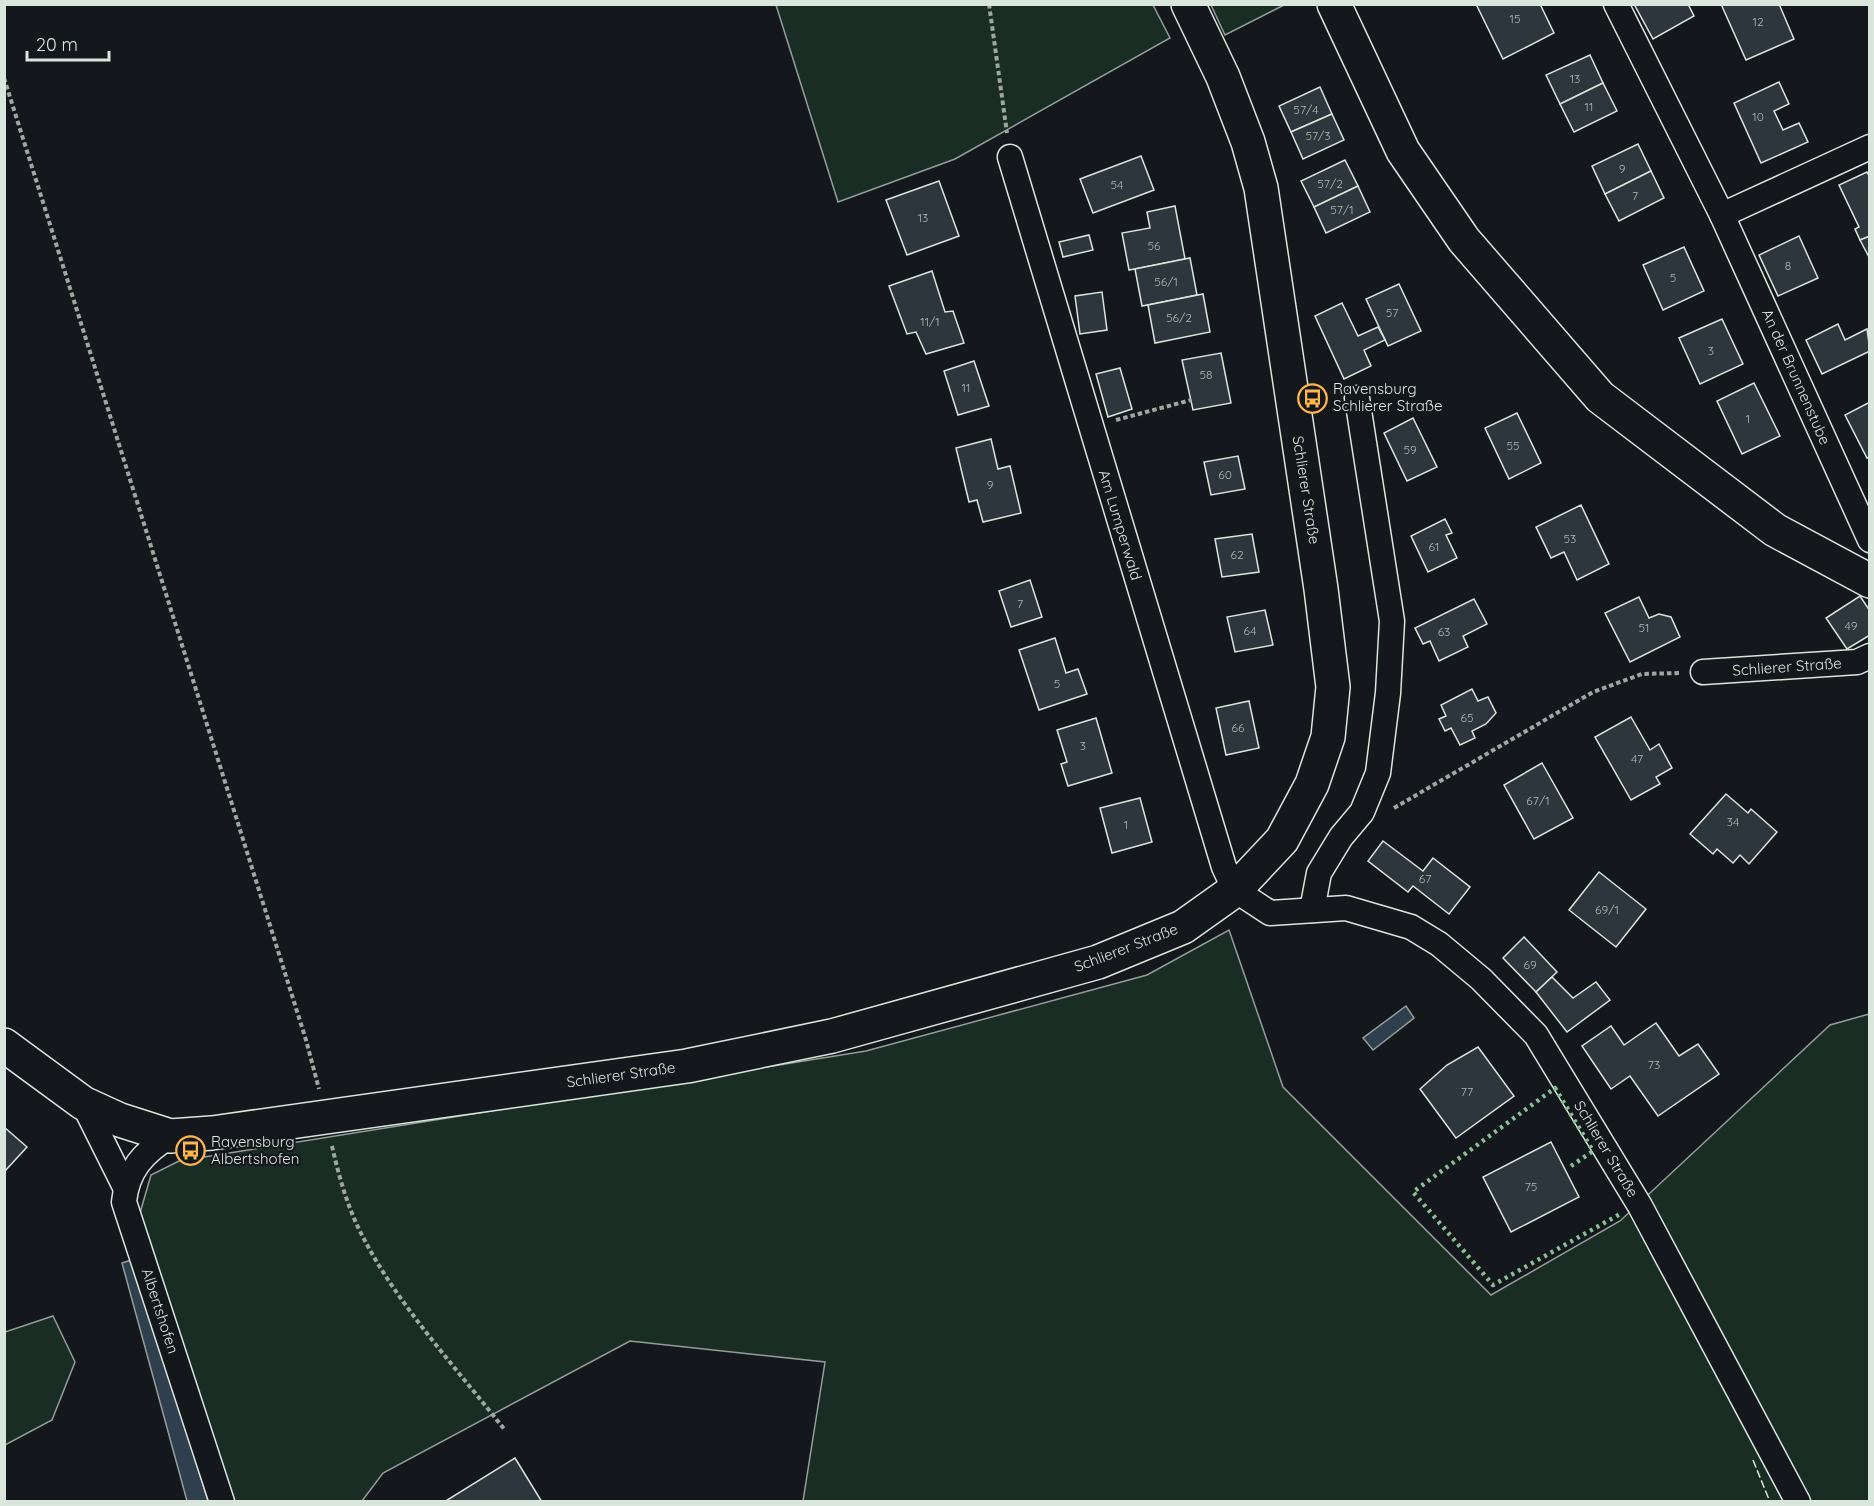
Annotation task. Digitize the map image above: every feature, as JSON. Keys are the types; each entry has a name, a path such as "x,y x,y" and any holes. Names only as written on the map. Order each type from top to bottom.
{"main road":[{"name":"Schlierer Straße","path":"4,1046 83,1103 120,1120 170,1136 212,1133 687,1066 832,1036 1098,962 1183,927 1235,890 1282,840 1312,784 1328,737 1333,687 1321,589 1261,188 1248,142 1223,77 1188,4"},
{"path":"1334,4 1402,152 1464,240 1600,397 1775,530 1869,582"}],"street":[{"name":"An der Brunnenstube","path":"1616,4 1722,215 1869,540"},
{"path":"1722,215 1869,147"},
{"name":"Am Lumperwald","path":"1010,157 1220,856 1235,890"},
{"path":"1312,910 1319,873 1341,837 1362,812 1378,773 1388,693 1392,621 1357,398"},
{"name":"Schlierer Straße","path":"1702,672 1857,662 1869,656"},
{"name":"Schlierer Straße","path":"1235,890 1270,913 1346,908 1411,927 1439,944 1481,979 1536,1035 1640,1206 1798,1502"},
{"name":"Albertshofen","path":"83,1103 125,1187 124,1202 222,1502"},
{"path":"125,1187 133,1170 146,1152 170,1136"}],"path":[{"path":"989,4 1010,157"},
{"path":"4,78 306,1040 340,1179 363,1237 397,1292 504,1429"},
{"path":"1106,423 1191,400"},
{"path":"1394,807 1593,692 1642,674 1702,672"}],"green space":[{"path":"776,5 1153,5 1170,38 955,159 838,202"},
{"path":"1211,5 1284,5 1225,35"},
{"path":"1229,930 1283,1087 1491,1295 1620,1221 1830,1025 1869,1014 1869,1501 803,1501 825,1362 630,1341 383,1473 362,1501 233,1501 140,1213 151,1175 179,1161 866,1051 1147,975"},
{"path":"53,1316 75,1362 52,1420 5,1445 5,1332"}],"water":[{"path":"1406,1006 1414,1018 1373,1050 1363,1038"},
{"path":"134,1259 208,1501 187,1501 122,1263"}],"building":[{"path":"1476,4 1540,4 1554,33 1503,59"},
{"path":"1634,4 1688,4 1694,16 1653,39"},
{"path":"1721,4 1779,4 1794,39 1746,60"},
{"path":"1590,55 1603,83 1560,104 1546,75"},
{"path":"1779,82 1789,104 1774,111 1783,130 1799,123 1808,142 1761,163 1734,103"},
{"path":"1603,83 1617,111 1574,132 1560,104"},
{"path":"1320,87 1332,114 1291,132 1279,106"},
{"path":"1332,114 1344,140 1303,159 1291,132"},
{"path":"1638,144 1651,171 1605,194 1592,166"},
{"path":"1141,156 1154,190 1093,213 1080,179"},
{"path":"1345,160 1358,186 1314,207 1301,181"},
{"path":"1651,171 1664,198 1619,221 1605,194"},
{"path":"1867,172 1870,178 1870,236 1860,240 1855,229 1859,227 1839,185"},
{"path":"939,181 959,236 907,255 886,200"},
{"path":"1358,186 1370,212 1326,233 1314,207"},
{"path":"1175,206 1185,259 1129,270 1122,233 1150,228 1147,212"},
{"path":"1089,235 1093,250 1063,257 1059,242"},
{"path":"1799,236 1818,278 1778,296 1759,255"},
{"path":"1870,236 1870,259 1860,240"},
{"path":"1684,247 1704,291 1663,310 1643,265"},
{"path":"1190,258 1197,295 1142,306 1135,269"},
{"path":"932,271 945,312 953,311 964,343 926,354 916,332 907,334 889,286"},
{"path":"1399,284 1421,331 1388,346 1366,299"},
{"path":"1102,292 1107,330 1080,334 1075,296"},
{"path":"1203,294 1210,332 1155,343 1148,305"},
{"path":"1342,303 1358,336 1378,327 1385,340 1364,350 1371,366 1344,379 1315,316"},
{"path":"1722,319 1743,364 1700,384 1679,338"},
{"path":"1838,324 1845,340 1867,329 1870,351 1822,374 1806,340"},
{"path":"1221,353 1231,403 1193,410 1182,360"},
{"path":"974,361 989,406 958,415 944,371"},
{"path":"1120,368 1132,409 1108,417 1096,374"},
{"path":"1754,383 1780,436 1742,454 1717,401"},
{"path":"1870,402 1870,457 1867,458 1845,415"},
{"path":"1517,413 1541,463 1509,479 1485,428"},
{"path":"1413,418 1437,467 1407,481 1384,433"},
{"path":"991,439 998,469 1010,466 1021,513 983,522 977,500 969,502 956,448"},
{"path":"1238,456 1245,489 1211,495 1204,462"},
{"path":"1581,505 1609,564 1577,580 1564,552 1551,558 1536,527"},
{"path":"1445,519 1452,533 1446,535 1457,558 1428,572 1411,536"},
{"path":"1252,534 1259,572 1222,577 1215,539"},
{"path":"1030,580 1042,617 1011,627 999,591"},
{"path":"1860,596 1870,611 1870,635 1847,649 1826,618"},
{"path":"1639,597 1649,618 1659,614 1671,617 1680,637 1630,662 1605,613"},
{"path":"1474,599 1487,624 1463,636 1468,647 1439,661 1430,641 1423,644 1415,628"},
{"path":"1265,610 1273,645 1235,652 1227,617"},
{"path":"1055,638 1066,673 1078,669 1087,694 1039,710 1019,650"},
{"path":"1472,689 1478,701 1488,697 1496,713 1486,724 1472,731 1475,738 1460,745 1451,728 1445,731 1439,719 1446,716 1441,705"},
{"path":"1249,701 1259,748 1226,755 1216,708"},
{"path":"1631,717 1650,750 1659,744 1672,768 1656,777 1660,784 1631,800 1595,737"},
{"path":"1096,718 1112,773 1068,786 1061,764 1067,762 1057,730"},
{"path":"1542,763 1573,818 1534,839 1504,785"},
{"path":"1726,794 1748,813 1751,809 1777,832 1749,864 1740,855 1733,863 1717,849 1713,854 1690,834"},
{"path":"1140,798 1152,842 1112,853 1100,808"},
{"path":"1383,841 1423,871 1433,858 1470,887 1449,914 1413,886 1408,892 1368,861"},
{"path":"1599,872 1646,909 1616,947 1569,910"},
{"path":"1524,937 1557,972 1536,992 1503,958"},
{"path":"1552,977 1573,998 1596,982 1610,1000 1567,1032 1536,992"},
{"path":"1656,1023 1679,1056 1698,1044 1719,1074 1658,1116 1630,1076 1611,1089 1582,1046 1611,1026 1624,1045"},
{"path":"1478,1047 1514,1096 1456,1138 1420,1089 1447,1065"},
{"path":"4,1127 27,1147 4,1172"},
{"path":"1551,1142 1579,1197 1511,1232 1483,1177"},
{"path":"515,1458 542,1502 444,1502"}],"hedge":[{"path":"1571,1166 1593,1151 1555,1088 1413,1192 1493,1285 1622,1213"}],"fence":[{"path":"1753,1460 1770,1502"}],"place":[{"name":"Ravensburg Schlierer Straße","path":"1312,398"},
{"name":"Ravensburg Albertshofen","path":"190,1151"}]}
